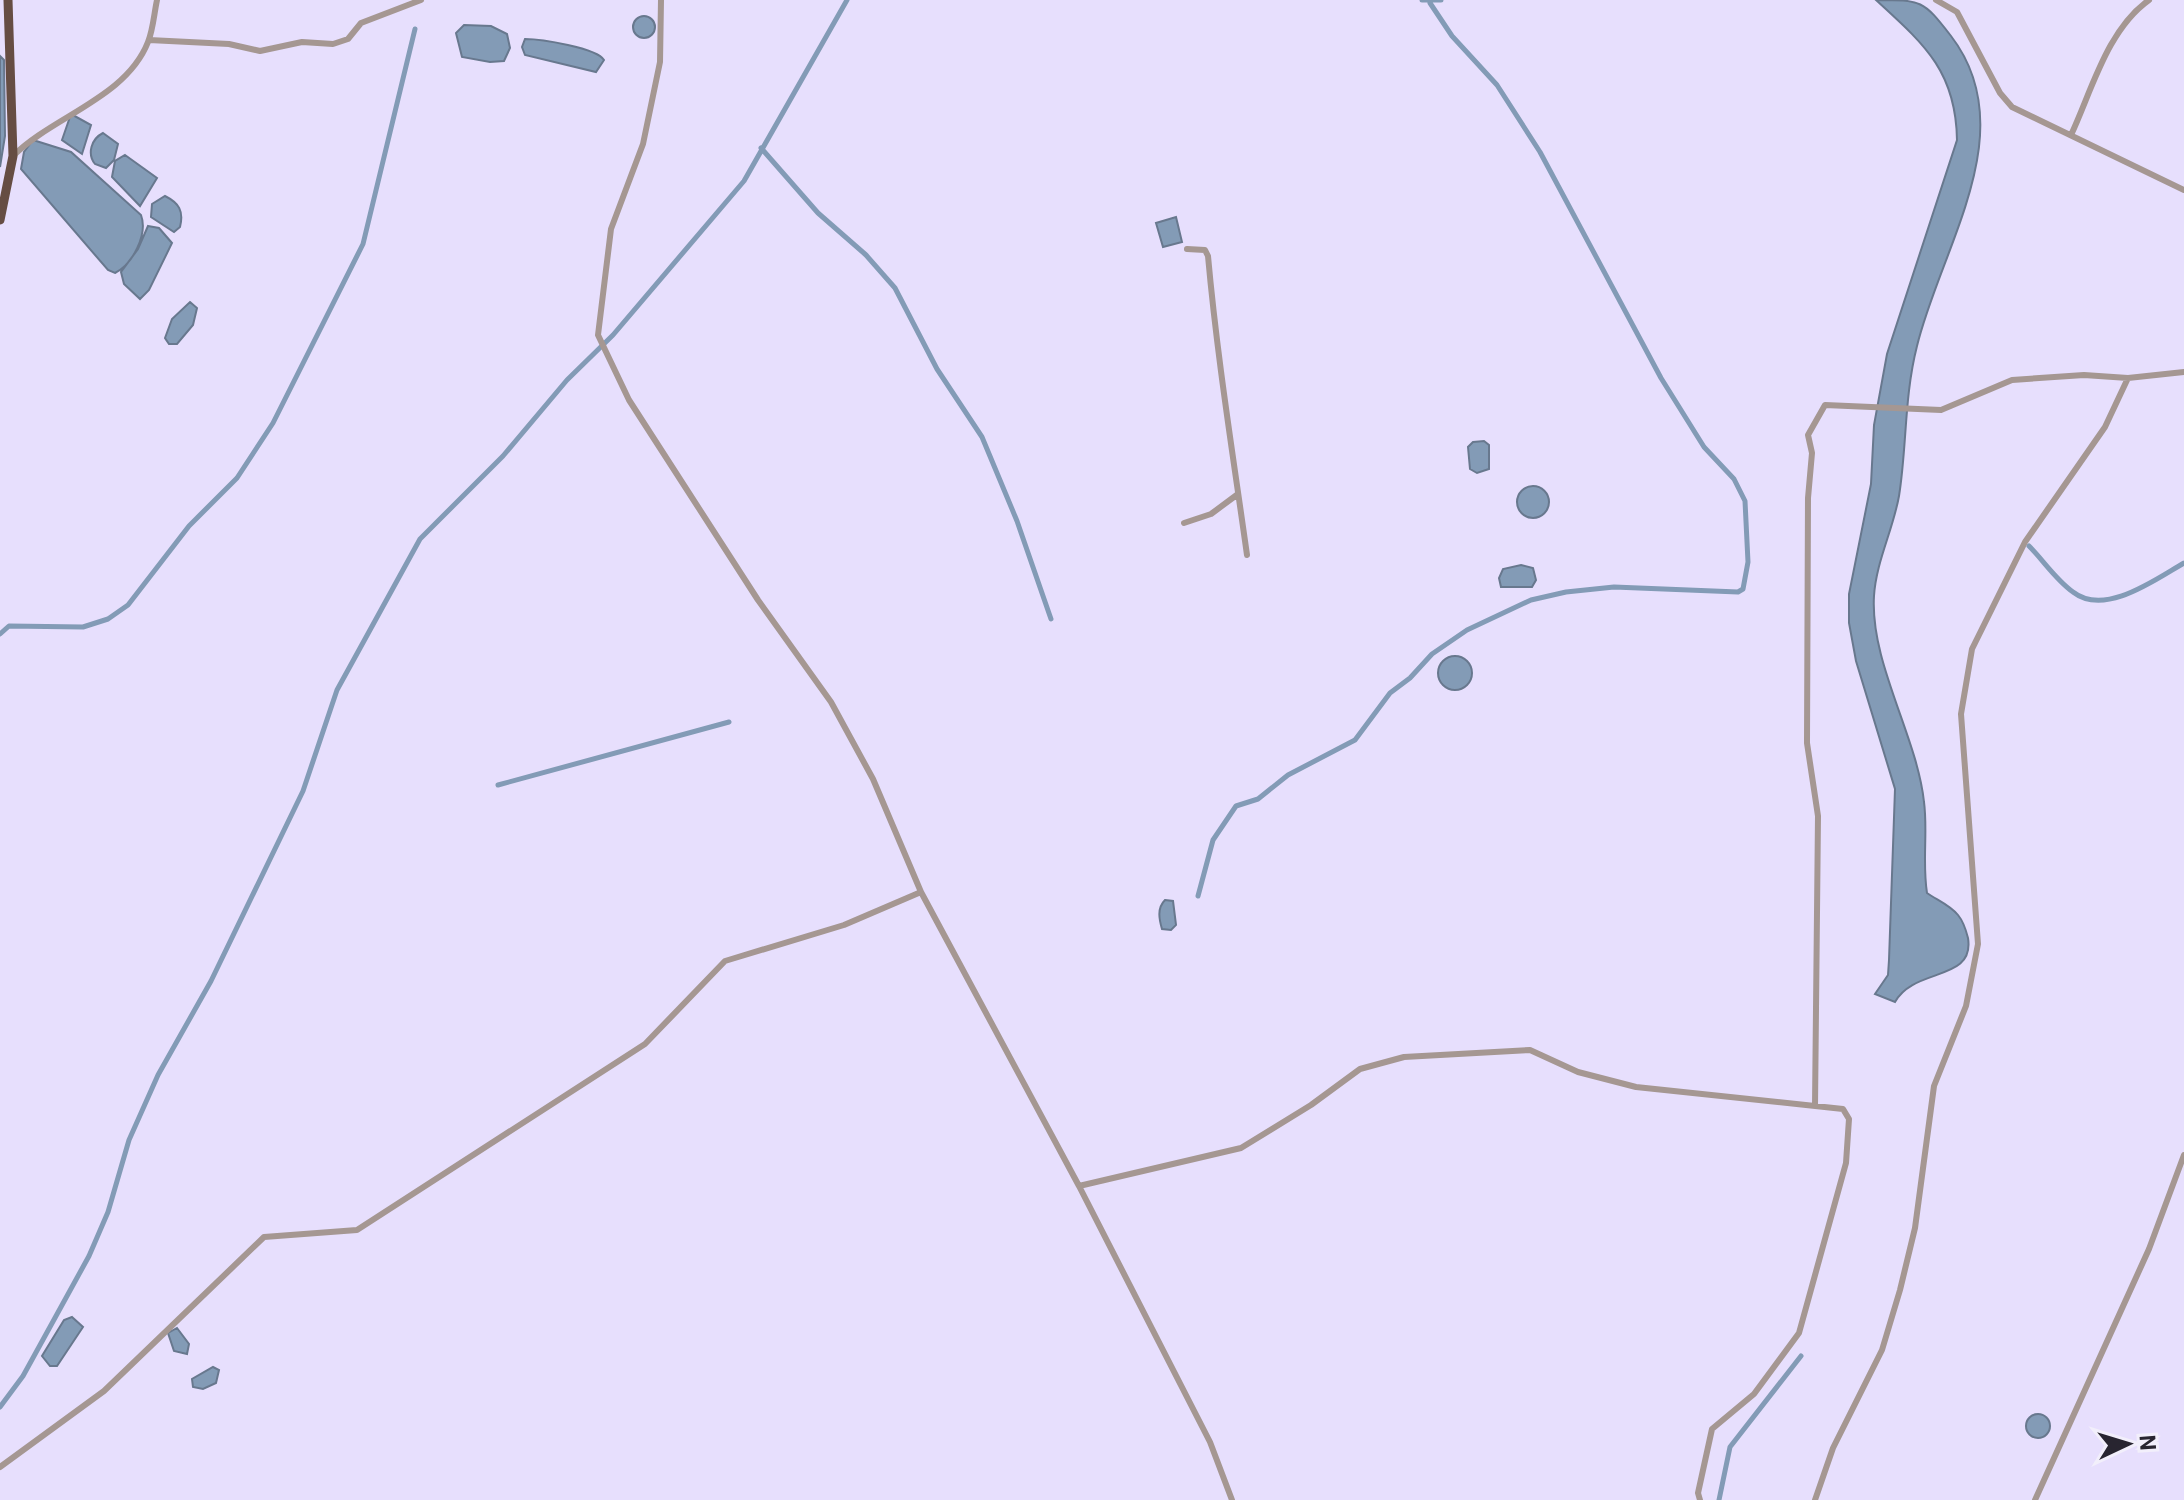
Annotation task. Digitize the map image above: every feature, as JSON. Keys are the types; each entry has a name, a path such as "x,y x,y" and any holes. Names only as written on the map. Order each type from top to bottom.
{"highway":[{"path":"0,220 13,156 8,0"}],"street":[{"path":"13,156 43,130 131,71 149,40 157,0"},
{"path":"149,40 229,44 260,51 302,42 333,44 348,39 361,23 421,0"},
{"path":"661,0 660,62 643,144 611,229 598,335 629,400 758,600 831,702 873,779 921,892 1079,1186 1210,1442 1232,1500"},
{"path":"1936,0 1957,12 2000,93 2012,107 2184,190"},
{"path":"2071,135 2114,39 2126,19 2149,0"},
{"path":"1187,249 1205,250 1208,256 1214,329 1224,380 1226,432 1247,555"},
{"path":"1815,1106 1818,816 1807,743 1808,498 1812,453 1808,435 1825,405 1867,404 1929,410 1953,406 1998,383 2012,380 2084,375 2128,378 2184,372"},
{"path":"1815,1500 1833,1448 1882,1350 1900,1290 1915,1228 1934,1086 1966,1006 1978,944 1961,714 1972,649 2025,542 2105,427 2128,378"},
{"path":"1184,523 1203,518 1238,494"},
{"path":"0,1467 104,1391 264,1237 357,1230 645,1044 725,961 844,925 921,892"},
{"path":"1079,1186 1241,1148 1311,1105 1360,1069 1404,1057 1530,1050 1578,1072 1636,1087 1843,1109 1849,1119 1846,1163 1838,1204 1799,1333 1754,1394 1712,1429 1698,1493 1700,1500"},
{"path":"2035,1500 2149,1249 2184,1155"}],"water":[{"path":"1876,0 1913,2 1934,15 1951,36 1971,73 1980,111 1979,150 1970,190 1917,346 1899,496 1874,596 1879,647 1920,777 1925,813 1927,893 1960,917 1968,938 1968,952 1962,962 1915,983 1895,1002 1875,994 1888,975 1895,789 1856,661 1849,623 1849,594 1871,484 1874,425 1887,354 1957,140 1951,95 1944,77 1922,45"},
{"path":"644,16 652,19 655,27 652,35 644,38 636,35 633,27 636,19"},
{"path":"464,25 491,26 507,34 510,48 504,61 462,57 456,33"},
{"path":"525,39 580,48 604,60 596,72 525,55 522,47"},
{"path":"0,56 4,60 5,136 0,167"},
{"path":"71,114 91,125 82,154 62,140"},
{"path":"103,133 118,144 114,160 106,168 95,164 91,156 93,143"},
{"path":"33,140 71,152 141,215 141,239 122,269 115,273 108,270 21,169 24,152"},
{"path":"125,155 157,178 140,206 112,177 115,161"},
{"path":"165,196 181,212 180,227 174,232 151,217 152,204"},
{"path":"1176,217 1182,242 1163,247 1156,223"},
{"path":"148,226 159,228 172,243 149,290 140,299 124,284 121,272 138,249"},
{"path":"190,302 197,308 193,325 177,344 169,344 165,338 172,319"},
{"path":"1484,441 1489,445 1489,469 1477,473 1470,469 1468,447 1473,442"},
{"path":"1533,486 1544,491 1549,502 1544,513 1533,518 1522,513 1517,502 1522,491"},
{"path":"1521,565 1533,568 1536,580 1532,587 1501,587 1499,578 1503,569"},
{"path":"1455,656 1467,661 1472,673 1467,685 1455,690 1443,685 1438,673 1443,661"},
{"path":"1165,900 1173,901 1176,925 1171,930 1162,929 1160,921 1160,910"},
{"path":"72,1317 83,1327 57,1366 50,1366 42,1356 64,1320"},
{"path":"177,1328 189,1344 187,1354 174,1351 168,1333"},
{"path":"213,1367 219,1370 216,1383 203,1389 193,1387 192,1379"},
{"path":"2038,1414 2046,1418 2050,1426 2046,1434 2038,1438 2030,1434 2026,1426 2030,1418"}],"waterway":[{"path":"0,1407 23,1376 89,1256 108,1212 129,1140 158,1075 211,981 303,791 337,690 420,539 503,456 567,380 613,335 744,181 847,0"},
{"path":"1422,0 1441,0"},
{"path":"1198,896 1213,840 1236,806 1258,799 1288,775 1355,740 1390,693 1410,678 1432,654 1467,630 1531,600 1566,592 1614,587 1738,592 1743,589 1748,562 1745,501 1734,479 1704,447 1661,378 1540,152 1497,85 1452,36 1430,3"},
{"path":"0,634 9,626 83,627 108,619 128,605 189,526 237,478 273,423 363,244 415,29"},
{"path":"761,148 818,213 866,255 895,288 937,369 982,437 1017,521 1051,619"},
{"path":"2029,546 2055,576 2086,599 2115,598 2130,593 2184,563"},
{"path":"498,785 729,722"},
{"path":"1719,1500 1730,1447 1801,1356"}]}
